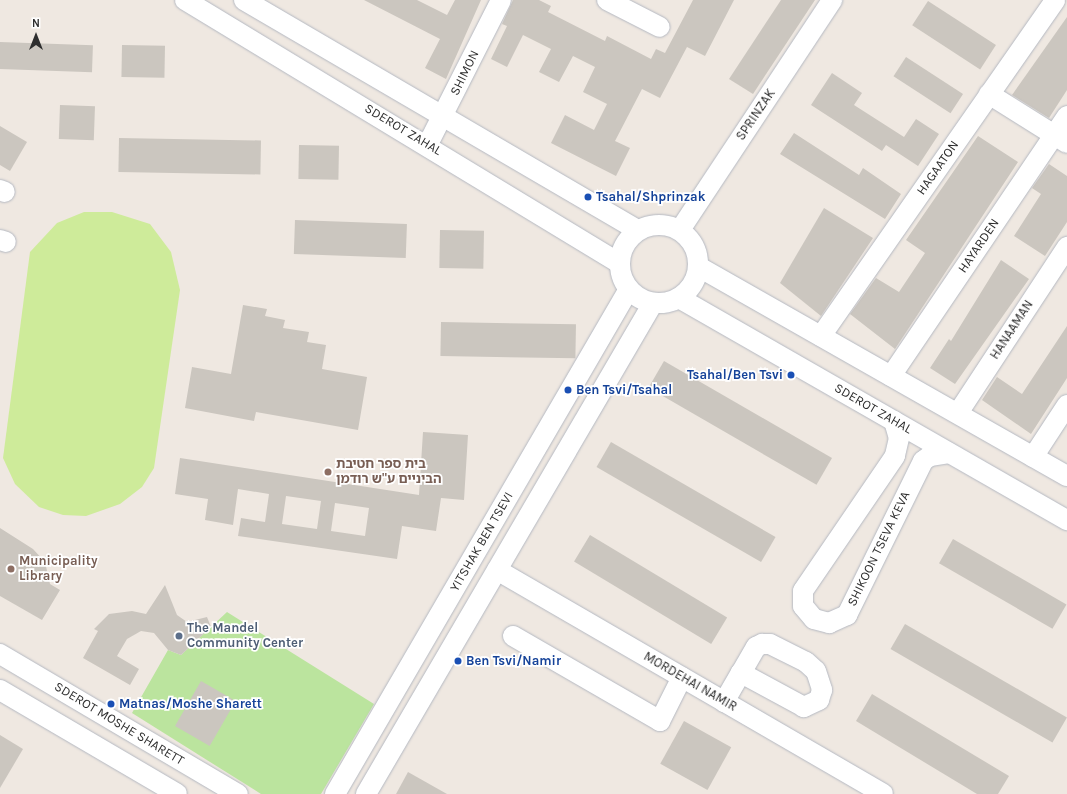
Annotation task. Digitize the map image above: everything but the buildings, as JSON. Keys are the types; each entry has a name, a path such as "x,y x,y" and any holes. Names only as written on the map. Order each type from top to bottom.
{"street":[{"name":"SDEROT ZAHAL","path":"185,0 428,144 619,263"},
{"path":"244,0 445,115 637,230"},
{"name":"SHIMON","path":"428,144 445,115 501,0"},
{"path":"606,0 660,27"},
{"name":"SPRINZAK","path":"680,230 832,0"},
{"name":"HAGAATON","path":"822,336 1055,0"},
{"path":"989,94 1060,139"},
{"name":"HAYARDEN","path":"892,376 1060,139 1067,116"},
{"path":"659,224 680,230 695,246 699,267 689,290 679,298 653,303 629,289 619,263 628,239 637,230 659,224"},
{"name":"HANAAMAN","path":"958,414 1067,247"},
{"path":"699,267 1067,476"},
{"name":"YITSHAK BEN TSEVI","path":"335,794 629,289"},
{"name":"SDEROT ZAHAL","path":"679,298 1067,520"},
{"name":"YITSHAK BEN TSEVI","path":"366,794 653,303"},
{"path":"1033,457 1067,405"},
{"name":"SHIKOON TSEVA KEVA","path":"894,421 899,438 895,456 803,591 803,606 814,619 829,623 848,615 923,461 949,453"},
{"name":"MORDEHAI NAMIR","path":"497,570 883,794"},
{"path":"513,636 660,721 682,677"},
{"name":"SDEROT MOSHE SHARETT","path":"0,654 238,794"},
{"path":"724,702 741,673"},
{"path":"0,690 177,794"}],"green space":[{"path":"84,212 112,212 150,224 171,252 180,290 154,468 142,487 120,504 86,516 63,515 39,507 15,484 3,458 30,252 57,223"},
{"path":"227,612 374,704 321,794 261,794 132,713 168,650 181,655"}],"place":[{"name":"Tsahal/Shprinzak","path":"588,197"},
{"name":"Tsahal/Ben Tsvi","path":"791,375"},
{"name":"Ben Tsvi/Tsahal","path":"568,390"},
{"name":"בית ספר חטיבת הביניים ע\"ש רודמן","path":"328,472"},
{"name":"Municipality Library","path":"11,569"},
{"name":"The Mandel Community Center","path":"179,636"},
{"name":"Ben Tsvi/Namir","path":"458,661"},
{"name":"Matnas/Moshe Sharett","path":"111,704"}]}
